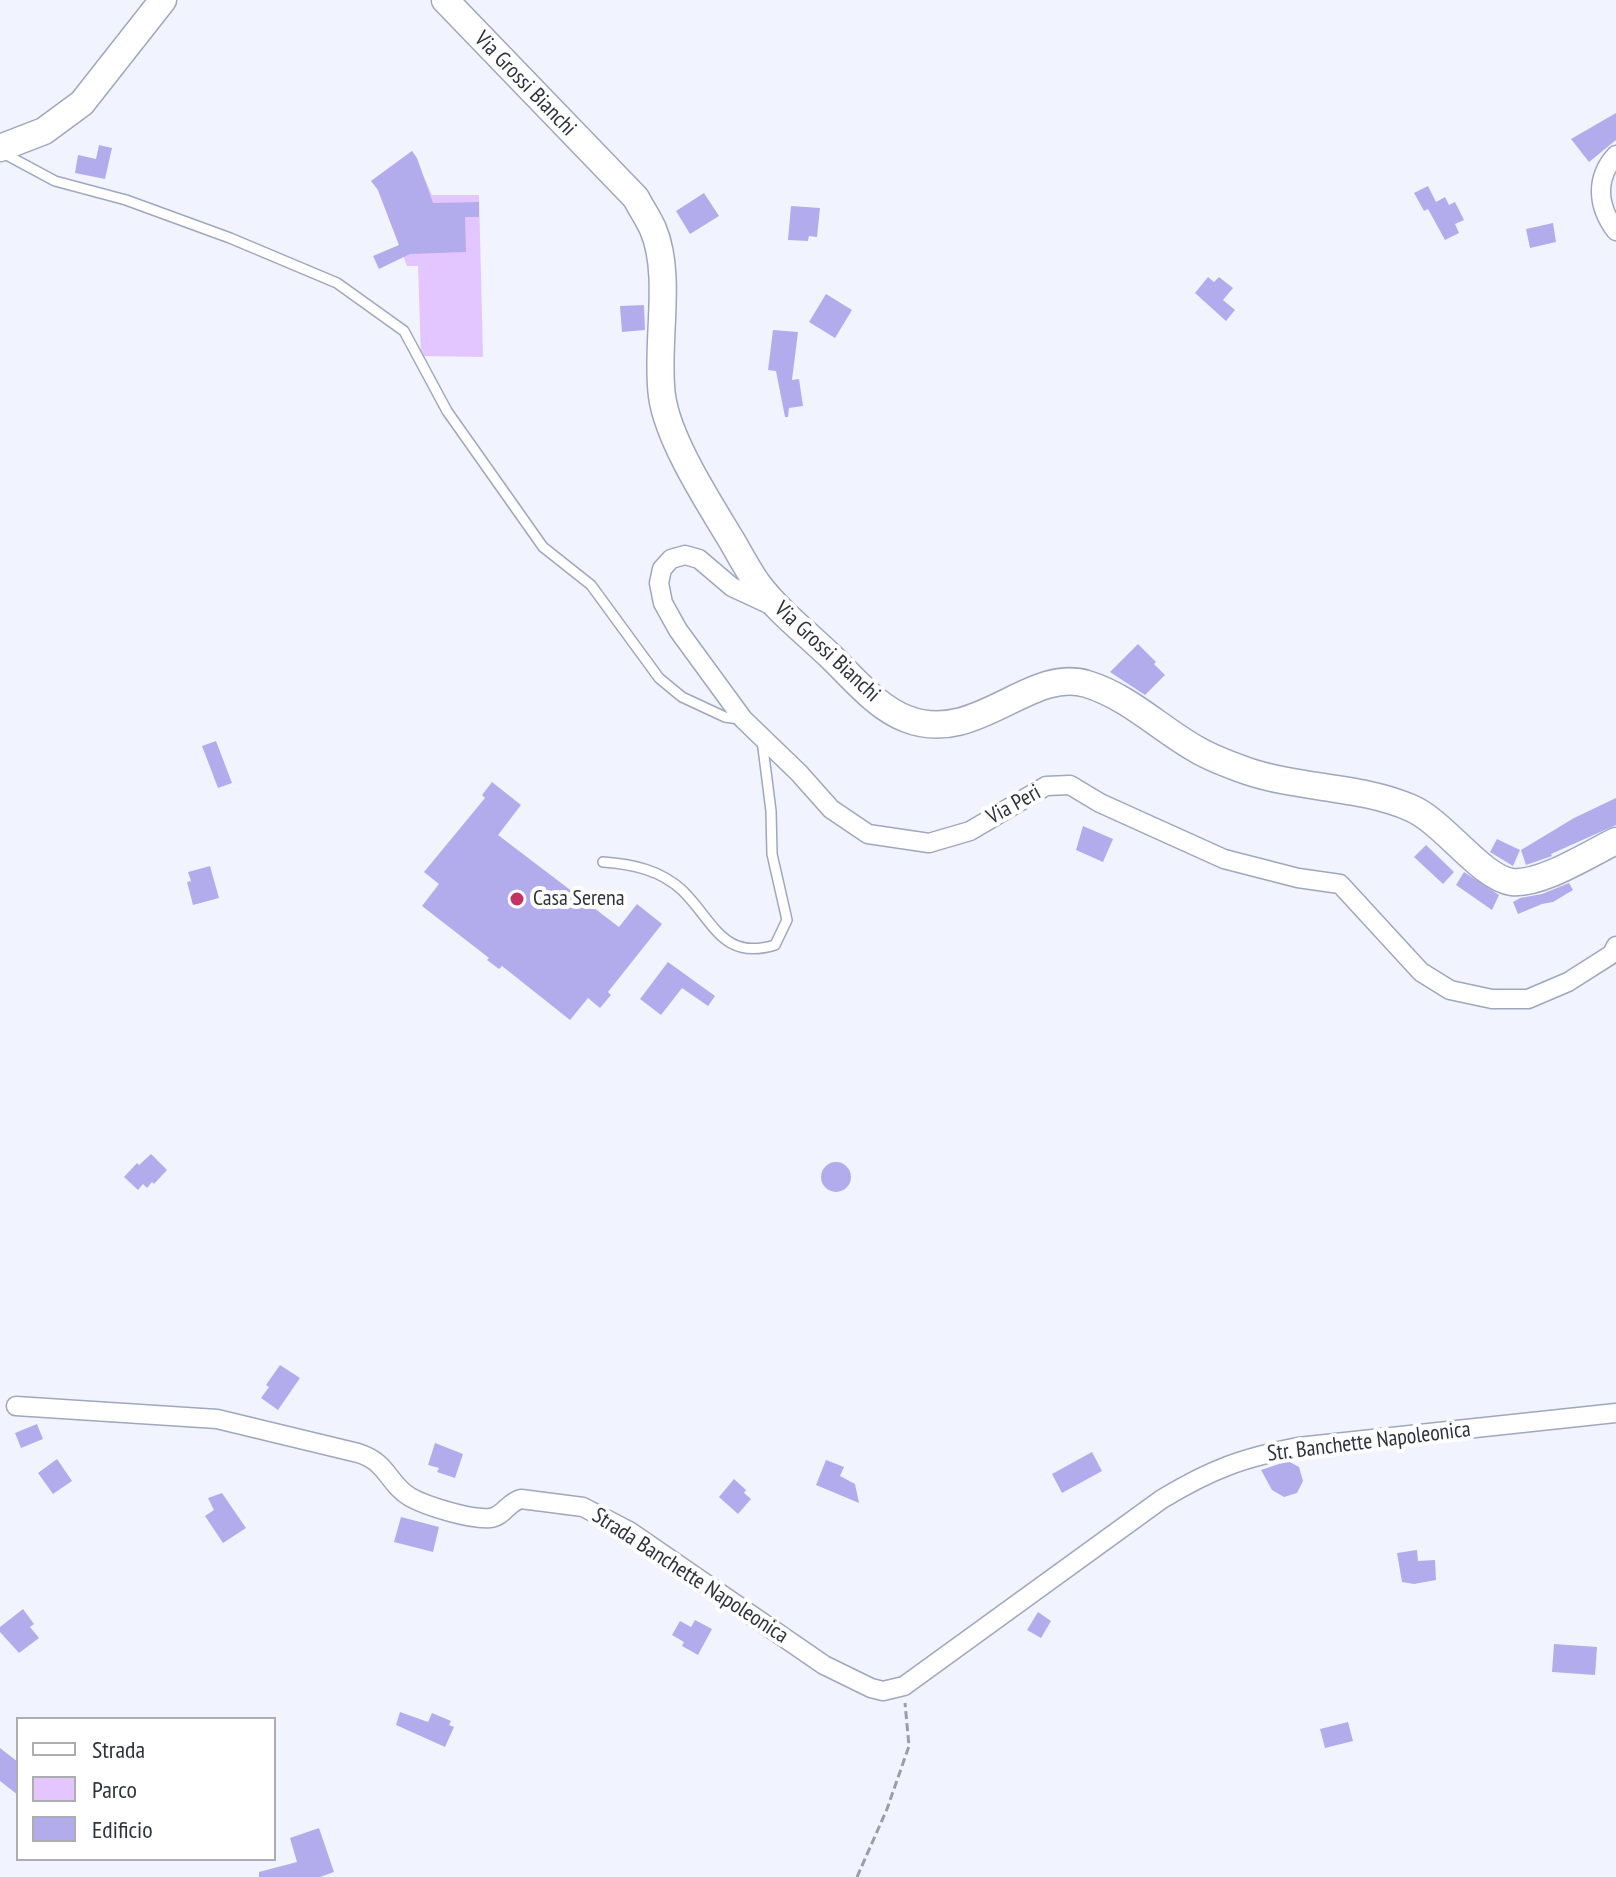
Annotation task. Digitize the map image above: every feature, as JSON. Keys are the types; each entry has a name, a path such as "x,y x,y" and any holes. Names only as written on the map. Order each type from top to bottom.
{"main road":[{"path":"0,150 44,131 82,103 163,0"},
{"name":"Via Grossi Bianchi","path":"445,0 636,198 654,231 659,255 662,399 676,440 756,581 779,609 879,703 908,720 945,726 981,716 1050,683 1084,683 1124,700 1196,749 1245,770 1283,782 1375,797 1409,807 1427,816 1487,871 1511,882 1540,877 1616,841"}],"street":[{"path":"1616,155 1605,167 1600,181 1609,221 1616,231"},
{"name":"Via Peri","path":"779,609 732,587 699,559 685,555 671,559 662,569 659,583 663,603 678,630 743,719 831,809 868,834 929,843 970,831 1046,786 1070,785 1100,803 1224,859 1298,878 1340,884 1421,972 1450,990 1492,999 1528,999 1568,982 1612,954 1616,946"},
{"name":"Strada Banchette Napoleonica","path":"16,1406 217,1419 373,1457 409,1496 458,1514 486,1519 495,1518 513,1501 521,1499 583,1507 629,1531 824,1665 871,1688 883,1691 904,1686"},
{"name":"Str. Banchette Napoleonica","path":"904,1686 1162,1499 1203,1475 1237,1461 1298,1447 1616,1413"}],"lane":[{"path":"0,150 55,181 126,200 230,238 337,283 404,331 447,411 543,547 591,585 659,678 682,697 725,717 743,719"},
{"path":"603,862 633,864 659,875 682,890 726,941 755,951 775,945 787,920 772,854 771,811 761,737"}],"path":[{"path":"857,1877 887,1809 909,1746 904,1686"}],"green space":[{"path":"412,151 432,195 479,195 483,357 421,356 418,266 407,266 377,188 371,181"}],"building":[{"path":"1616,113 1616,140 1589,162 1571,139"},
{"path":"99,145 112,148 105,179 75,173 78,155 96,159"},
{"path":"412,151 433,203 479,202 479,217 465,217 466,252 410,254 379,269 373,256 399,245 378,190 371,181"},
{"path":"1428,186 1436,202 1445,197 1449,205 1455,202 1464,220 1455,224 1459,233 1445,240 1428,209 1424,211 1414,193"},
{"path":"704,193 719,216 690,234 676,211"},
{"path":"791,206 820,208 817,237 809,236 808,241 788,240"},
{"path":"1553,223 1556,242 1530,248 1526,229"},
{"path":"1208,277 1214,282 1219,277 1233,288 1223,300 1235,310 1226,321 1195,293"},
{"path":"826,294 852,310 835,338 809,322"},
{"path":"644,305 645,330 622,332 620,306"},
{"path":"773,330 798,332 792,380 799,379 803,406 789,408 788,417 785,417 776,371 768,370"},
{"path":"1138,644 1165,675 1145,695 1110,672"},
{"path":"216,741 232,783 218,788 202,746"},
{"name":"Casa Serena","path":"492,782 521,805 498,835 619,927 637,904 662,924 608,992 611,995 600,1008 588,998 570,1020 502,966 499,969 487,960 489,958 422,906 439,884 424,872 485,798 482,795"},
{"path":"1616,798 1616,825 1526,865 1521,850 1574,818"},
{"path":"1083,826 1113,839 1103,862 1076,850"},
{"path":"1497,839 1520,850 1513,866 1490,852"},
{"path":"1426,845 1454,872 1443,884 1414,857"},
{"path":"210,866 219,898 193,905 187,882 191,881 188,872"},
{"path":"1464,872 1499,895 1492,910 1456,885"},
{"path":"1569,883 1573,890 1553,902 1518,914 1513,902"},
{"path":"668,962 715,996 708,1006 682,988 661,1015 640,999"},
{"path":"151,1154 167,1170 154,1184 152,1182 147,1188 143,1184 138,1190 124,1177"},
{"path":"836,1162 847,1166 851,1177 847,1188 836,1192 825,1188 821,1177 825,1166"},
{"path":"280,1365 300,1378 278,1410 261,1398"},
{"path":"37,1424 43,1439 21,1448 15,1433"},
{"path":"435,1443 463,1454 455,1478 437,1472 439,1468 428,1465"},
{"path":"1092,1452 1102,1471 1062,1493 1052,1474"},
{"path":"57,1459 72,1481 53,1494 38,1473"},
{"path":"826,1460 844,1467 840,1476 855,1484 859,1503 816,1485"},
{"path":"1288,1461 1299,1467 1303,1481 1297,1493 1284,1497 1272,1490 1261,1470"},
{"path":"734,1479 751,1499 738,1514 719,1497"},
{"path":"222,1493 246,1528 223,1543 205,1516 214,1510 208,1498"},
{"path":"401,1517 439,1527 433,1552 394,1542"},
{"path":"1417,1550 1418,1561 1435,1560 1436,1580 1414,1584 1402,1582 1397,1553"},
{"path":"23,1609 34,1624 30,1627 39,1638 19,1653 0,1632 0,1627"},
{"path":"1038,1612 1051,1621 1041,1638 1027,1630"},
{"path":"695,1620 712,1629 698,1655 682,1646 684,1642 672,1635 680,1621 691,1627"},
{"path":"1554,1644 1597,1647 1595,1675 1552,1672"},
{"path":"400,1712 428,1722 432,1713 451,1721 449,1725 454,1727 445,1747 396,1725"},
{"path":"1348,1722 1353,1741 1325,1748 1320,1729"},
{"path":"0,1748 16,1760 16,1793 0,1781"},
{"path":"319,1828 334,1872 320,1877 259,1877 259,1872 297,1862 290,1838"}],"place":[{"name":"Casa Serena","path":"517,899"}]}
